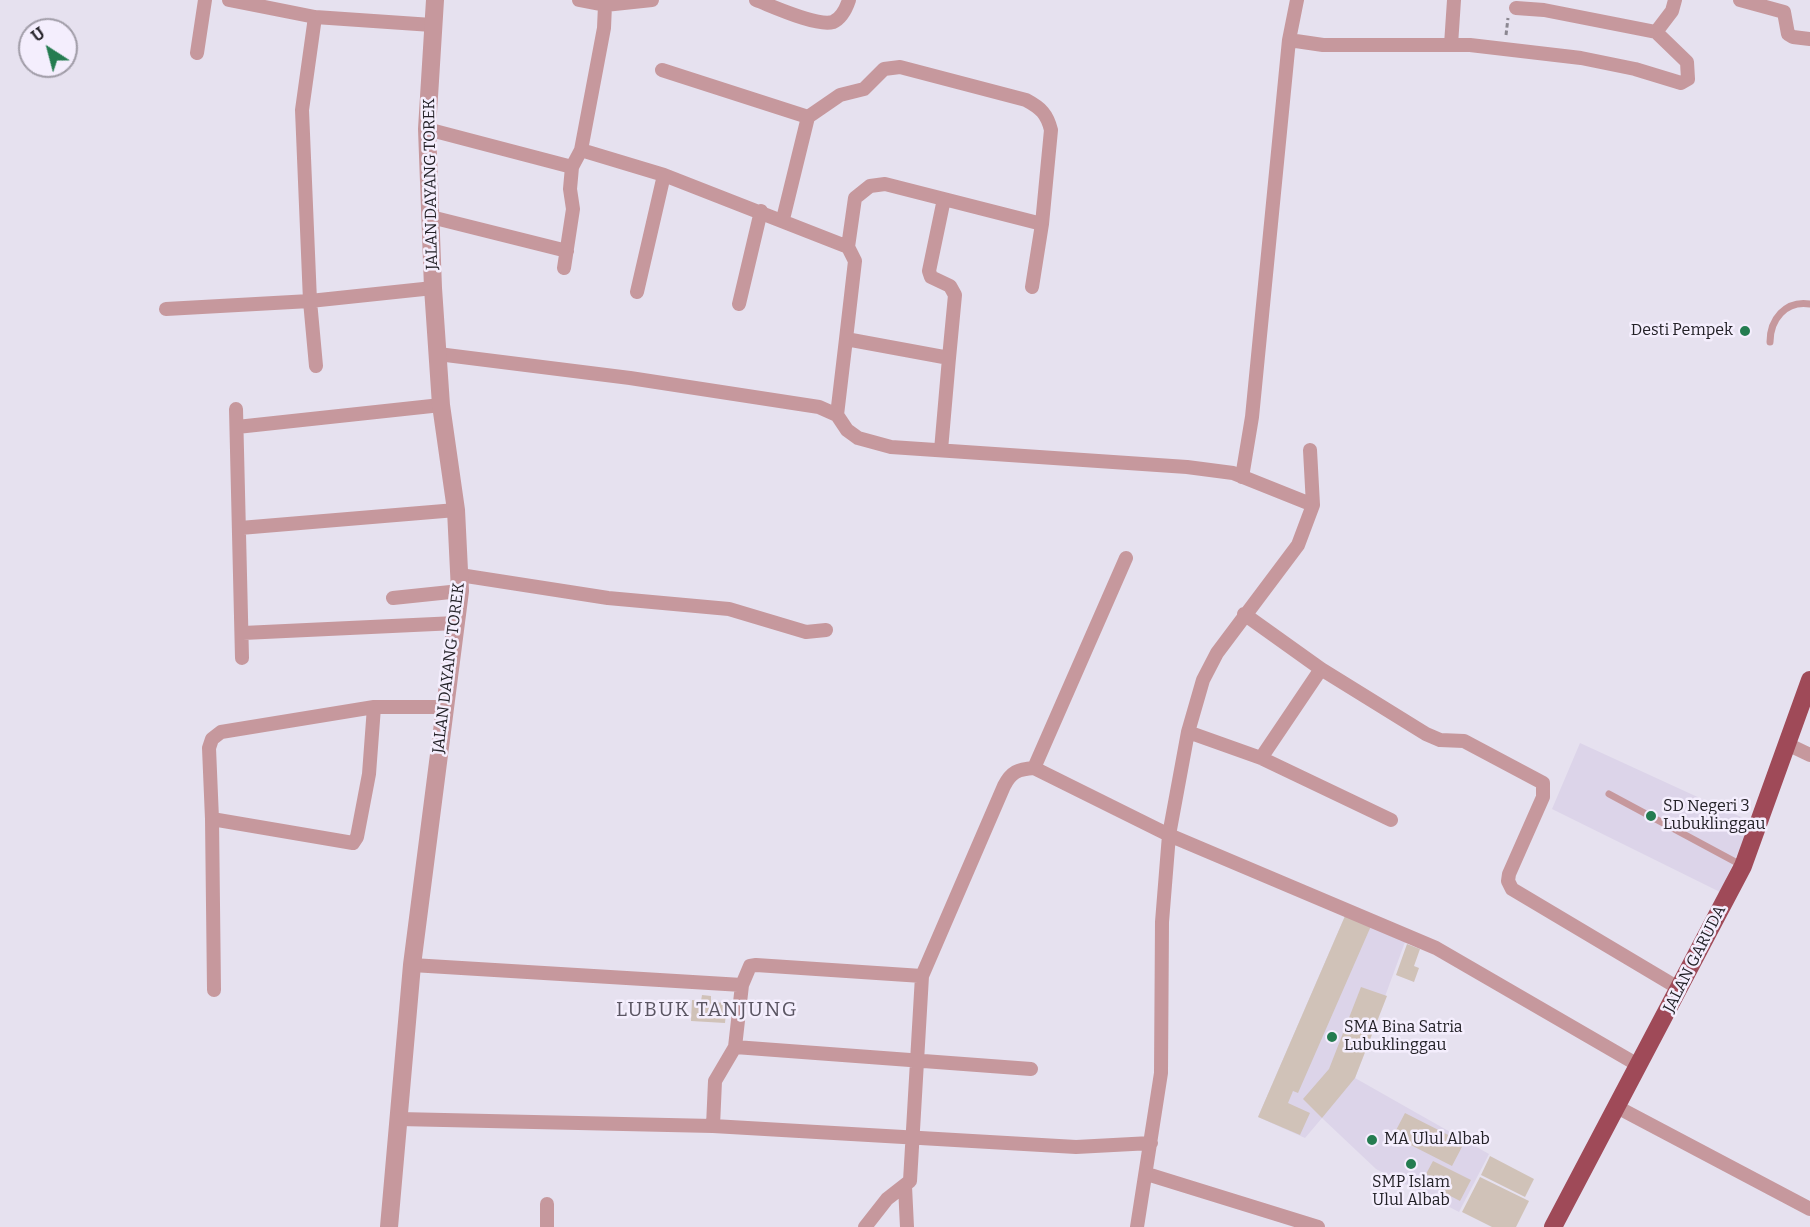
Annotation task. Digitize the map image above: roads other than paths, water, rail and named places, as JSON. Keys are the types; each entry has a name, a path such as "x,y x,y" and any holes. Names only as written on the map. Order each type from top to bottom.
{"highway":[{"name":"JALAN GARUDA","path":"1553,1227 1743,866 1810,681"}],"street":[{"path":"197,53 205,0"},
{"path":"229,0 315,17 432,25"},
{"name":"JALAN DAYANG TOREK","path":"389,1227 412,965 460,583 456,510 441,405 433,288 427,129 435,0"},
{"path":"579,0 605,5 652,0"},
{"path":"756,0 819,22 831,22 839,18 849,0"},
{"path":"1242,477 1252,417 1290,40 1297,0"},
{"path":"1451,45 1454,0"},
{"path":"1656,32 1672,11 1675,0"},
{"path":"1740,0 1784,12 1788,34 1810,39"},
{"path":"564,268 573,209 570,189 572,167 581,150 604,28 605,5"},
{"path":"1290,40 1323,45 1451,45 1504,49 1581,58 1635,69 1681,83 1688,79 1687,62 1656,32 1544,5 1516,8"},
{"path":"315,17 302,110 310,301 316,366"},
{"path":"783,219 808,117 840,95 864,89 884,69 900,67 1026,100 1040,108 1048,118 1051,130 1042,224 1032,286"},
{"path":"662,70 808,117"},
{"path":"427,129 572,167"},
{"path":"581,150 664,175 783,219 848,247"},
{"path":"637,292 664,175"},
{"path":"837,415 855,261 848,247 855,198 870,186 885,184 1042,224"},
{"path":"941,450 955,295 950,286 931,277 929,271 944,199"},
{"path":"739,304 761,211"},
{"path":"431,217 567,251"},
{"path":"166,309 310,301 433,288"},
{"path":"846,339 950,358"},
{"path":"438,354 630,378 819,407 837,415 847,430 858,438 891,447 1187,467 1233,473 1312,505"},
{"path":"237,427 441,405"},
{"path":"236,409 242,658"},
{"path":"1137,1227 1161,1073 1162,922 1170,835 1188,732 1203,680 1217,652 1298,545 1312,505 1310,450"},
{"path":"240,528 456,510"},
{"path":"1034,768 1126,558"},
{"path":"393,598 460,583 729,609 806,632 826,630"},
{"path":"1244,614 1321,669 1426,734 1440,740 1464,741 1543,783 1543,797 1509,874 1508,881 1512,889 1680,989"},
{"path":"243,633 456,623"},
{"path":"1261,758 1321,669"},
{"path":"214,990 209,748 212,739 221,732 375,706 444,707"},
{"path":"212,819 353,843 357,837 369,774 375,706"},
{"path":"1188,732 1261,758 1391,820"},
{"path":"1787,744 1810,755"},
{"path":"865,1227 887,1199 905,1186 911,1176 915,1060 922,976 1009,776 1020,769 1034,768 1170,835 1436,948 1638,1065"},
{"path":"713,1126 715,1081 735,1047 742,985 746,972 756,964 922,976"},
{"path":"412,965 742,985"},
{"path":"735,1047 1031,1069"},
{"path":"1617,1107 1810,1209"},
{"path":"399,1119 713,1126 1076,1147 1151,1143"},
{"path":"1147,1173 1318,1227"},
{"path":"905,1186 907,1227"},
{"path":"547,1204 547,1227"}],"lane":[{"path":"1770,342 1770,329 1780,312 1788,307 1810,304"},
{"path":"1609,794 1743,866"}],"place":[{"name":"Desti Pempek","path":"1745,331"},
{"name":"SD Negeri 3 Lubuklinggau","path":"1651,816"},
{"name":"SMA Bina Satria Lubuklinggau","path":"1332,1037"},
{"name":"MA Ulul Albab","path":"1372,1140"},
{"name":"SMP Islam Ulul Albab","path":"1411,1164"}],"district":[{"name":"LUBUK TANJUNG","path":"707,1010"}]}
